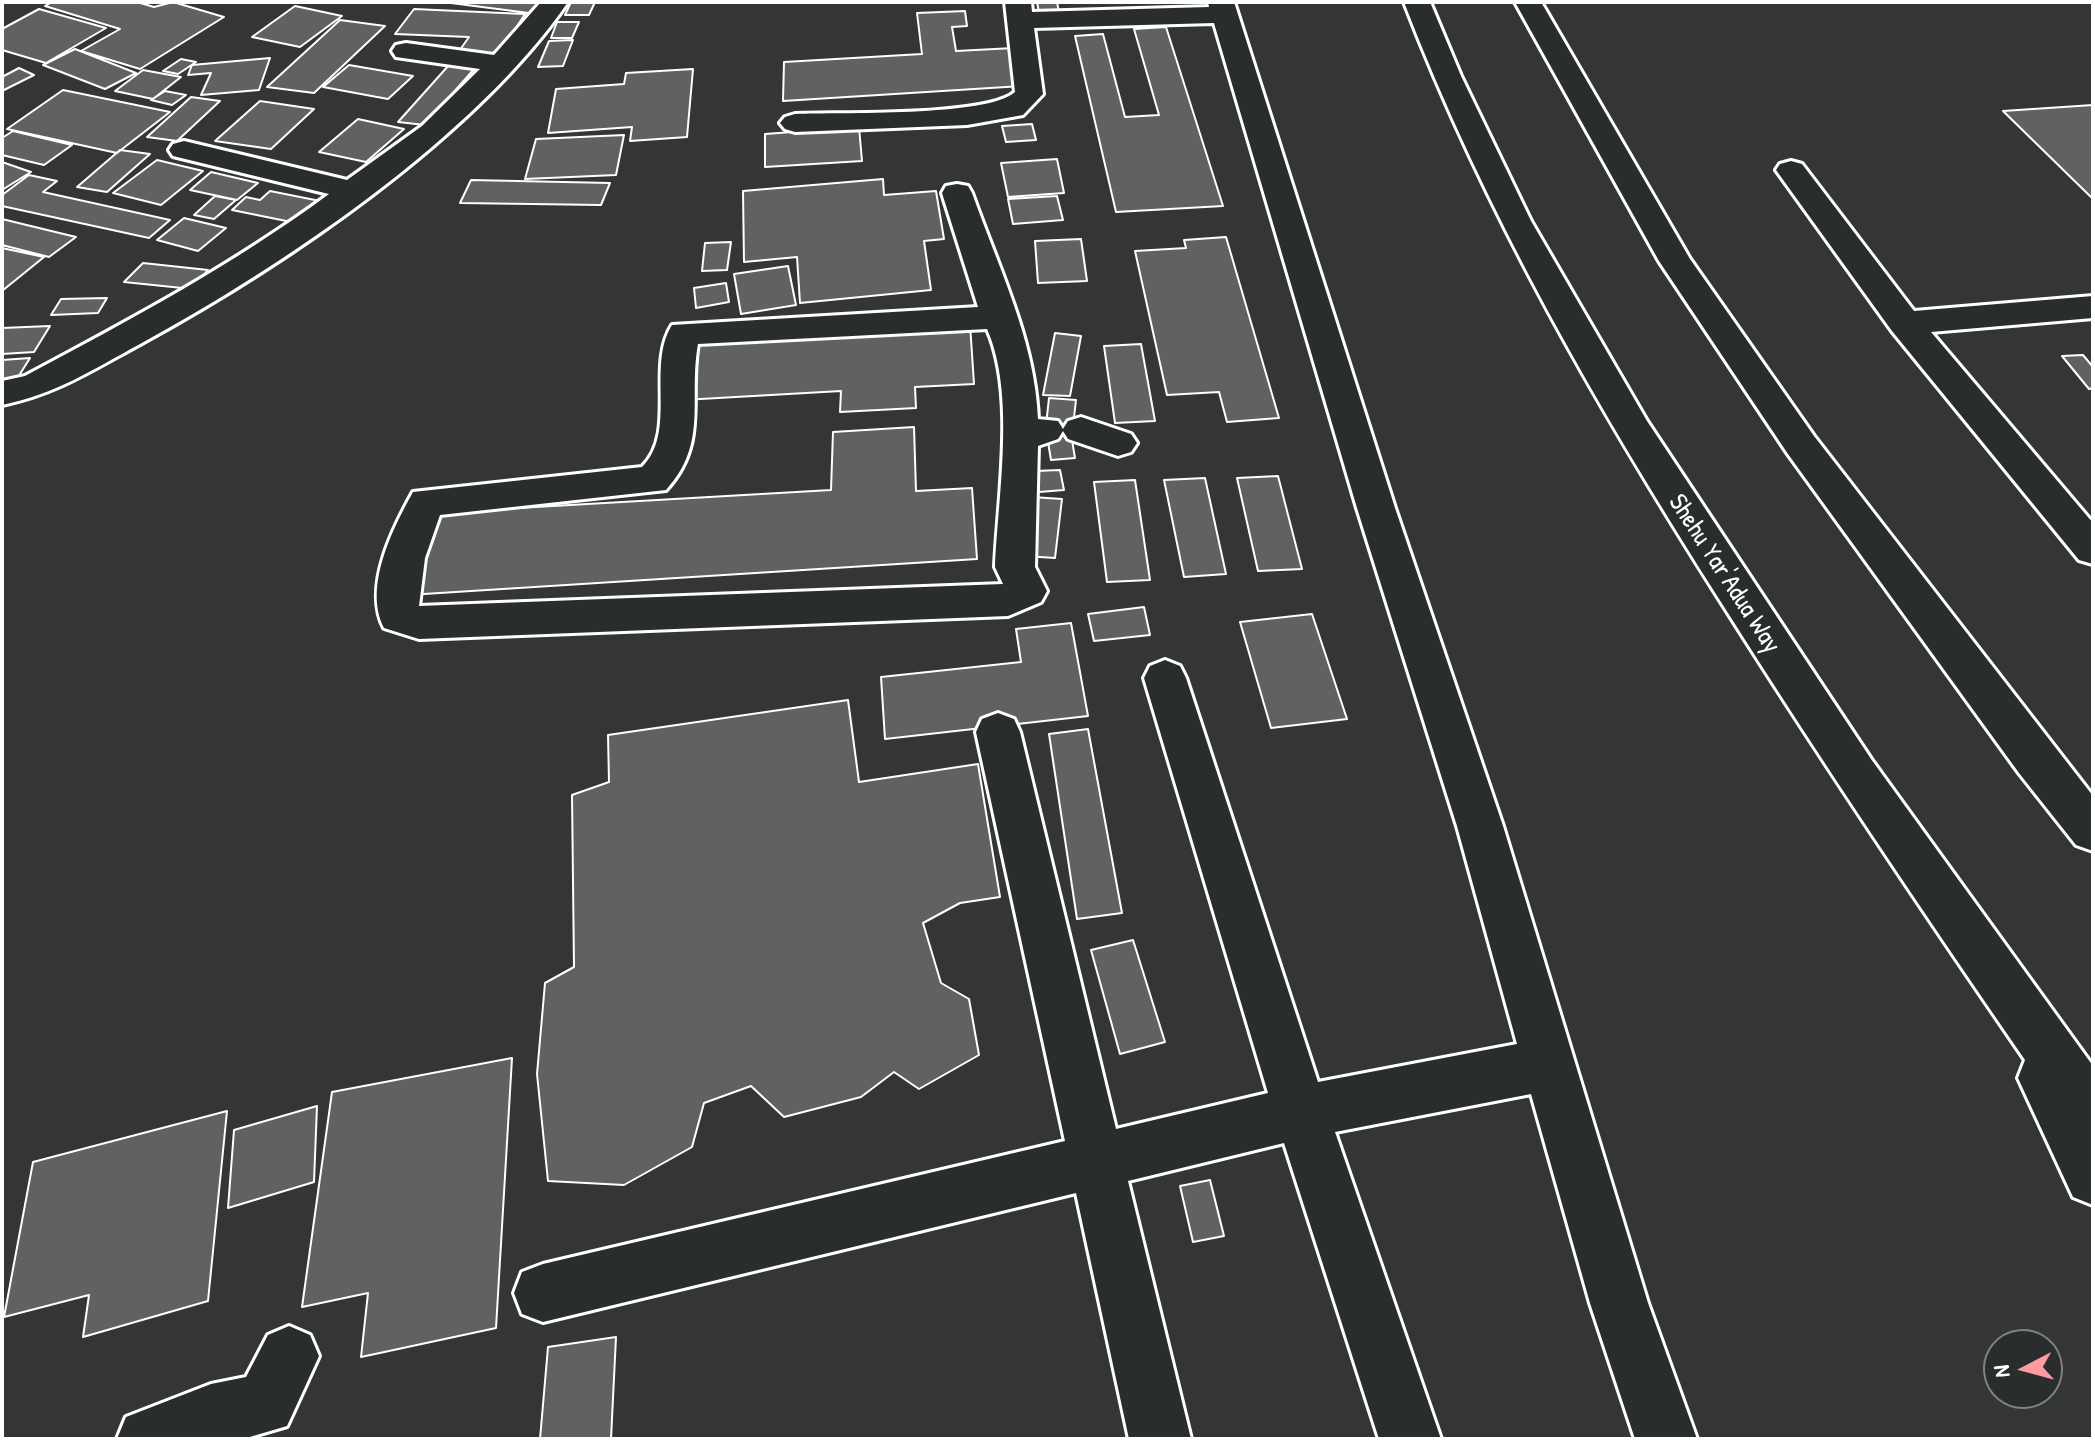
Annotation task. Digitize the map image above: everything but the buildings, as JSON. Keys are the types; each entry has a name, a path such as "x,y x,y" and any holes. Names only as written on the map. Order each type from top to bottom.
{"main road":[{"path":"2,393 35,386 165,316 278,247 432,132 501,64 555,2"},
{"name":"Shehu Yar'Adua Way","path":"1417,2 1445,79 1526,243 1641,445 1795,685 1992,972 2093,1110"},
{"path":"1528,2 1684,274 1801,445 2035,759 2093,830"},
{"path":"795,123 967,116 1013,109 1029,94 1019,11 1222,8 1376,508 1480,826 1619,1303 1666,1439"},
{"path":"406,51 501,64"},
{"path":"184,150 353,191"},
{"path":"1791,170 1904,323 2023,471 2093,549"},
{"path":"957,193 998,317 1008,333 1049,433 1015,567 1027,591 1008,600 419,623 399,616 400,580 413,528 427,502 653,480 669,461 680,368 679,346 684,333 998,317"},
{"path":"1904,323 2090,311"},
{"path":"1049,433 1118,443"},
{"path":"1165,678 1301,1112 1410,1439"},
{"path":"998,732 1160,1439"},
{"path":"1992,972 2093,1177"},
{"path":"543,1293 1301,1112 1549,1064"},
{"path":"148,1439 211,1415 265,1404 289,1356"}]}
